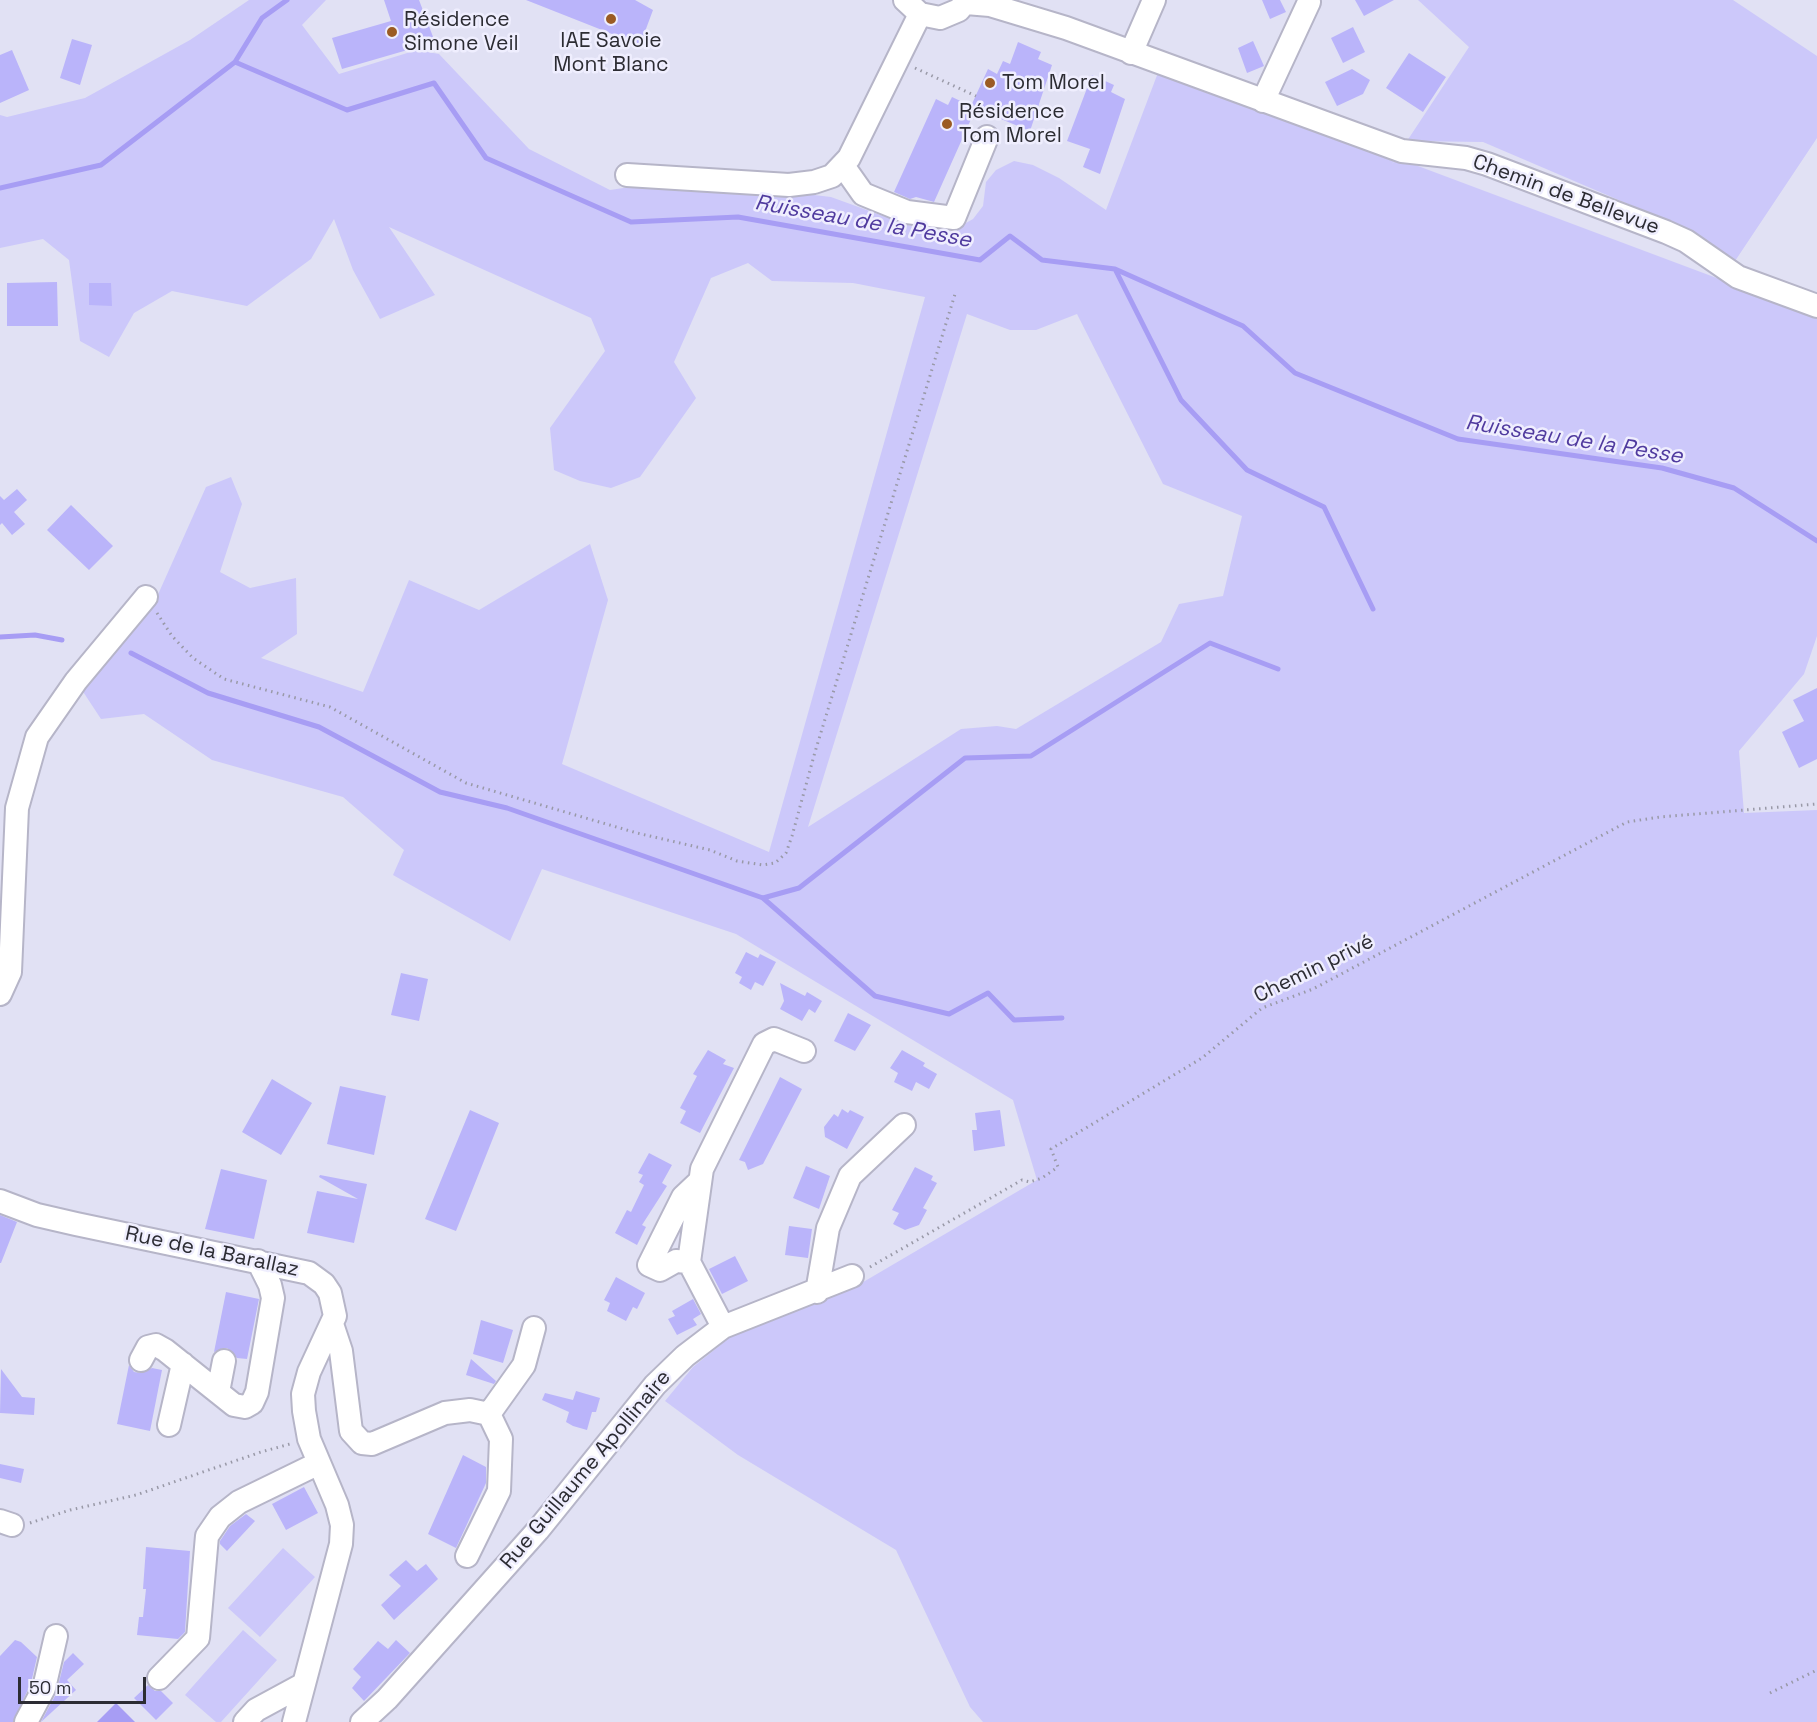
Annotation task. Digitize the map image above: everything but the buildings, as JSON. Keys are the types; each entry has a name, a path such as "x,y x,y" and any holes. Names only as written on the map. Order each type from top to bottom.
{"street":[{"name":"Chemin de Bellevue","path":"1018,0 1066,28"},
{"path":"1131,53 1154,0"},
{"name":"Chemin de Bellevue","path":"967,2 990,5 1066,28 1402,151 1466,158 1487,164 1666,232 1686,241 1738,277 1817,306"},
{"path":"627,175 789,185 814,183 832,176 844,167 897,60 909,5 929,17 950,16 967,2"},
{"path":"1263,101 1309,2"},
{"path":"844,167 863,194 907,212 954,218 987,137"},
{"path":"0,994 10,972 17,808 37,737 76,681 146,597"},
{"path":"723,1327 689,1262 702,1169 725,1118 764,1044 774,1039 804,1051"},
{"path":"817,1292 828,1228 850,1176 904,1125"},
{"path":"689,1262 676,1261 660,1270 649,1265 683,1197 700,1181"},
{"name":"Rue de la Barallaz","path":"0,1201 37,1215 309,1273 324,1284 335,1307 332,1324 341,1351 351,1431 362,1443 372,1444 445,1413 470,1410 489,1414"},
{"path":"141,1360 148,1347 156,1345 234,1405 245,1407 252,1403 257,1392 273,1298 270,1285 258,1261"},
{"name":"Rue Guillaume Apollinaire","path":"362,1722 387,1700 538,1530 656,1385 685,1356 723,1327 817,1292 852,1276"},
{"path":"294,1722 341,1544 342,1525 337,1504 309,1439 303,1394 309,1372 332,1324"},
{"path":"467,1556 500,1491 501,1439 489,1414 524,1365 534,1328"},
{"path":"218,1392 224,1361"},
{"path":"169,1425 183,1364"},
{"path":"159,1678 198,1638 207,1536 220,1516 240,1503 320,1462"},
{"path":"26,1722 44,1688 56,1636"},
{"path":"245,1722 256,1710 304,1684"}],"path":[{"path":"897,60 975,96"},
{"path":"146,597 172,636 193,658 224,679 330,707 466,783 637,833 710,850 737,861 763,865 775,863 786,853 792,836 815,752 955,294"},
{"name":"Chemin privé","path":"852,1276 1022,1180 1030,1182 1042,1178 1058,1167 1051,1149 1202,1058 1262,1008 1313,989 1627,822 1660,816 1817,804"},
{"path":"6,1523 35,1523 70,1510 136,1495 261,1452 309,1439"},
{"path":"1770,1693 1817,1670"}],"shaded area":[{"path":"249,0 326,0 302,25 339,74 417,50 439,54 529,149 610,190 657,183 738,186 831,197 941,237 973,219 983,206 986,182 996,170 1014,161 1033,165 1059,178 1106,210 1159,70 1396,158 1392,164 1397,158 1738,286 1737,291 1740,286 1817,306 1817,636 1804,674 1739,751 1744,813 1817,810 1817,1722 983,1722 970,1707 896,1550 738,1455 665,1401 693,1367 734,1334 865,1281 1037,1180 1013,1100 736,934 542,869 510,941 393,875 404,850 343,797 212,760 144,714 101,719 76,681 156,599 206,487 231,477 242,504 220,572 250,588 296,578 297,634 261,658 363,692 409,580 479,610 590,544 608,600 562,764 769,852 925,297 853,283 772,281 748,263 711,278 674,362 696,398 640,477 611,488 580,481 554,470 550,428 605,351 591,318 389,227 435,295 380,319 353,270 334,219 311,259 247,306 172,291 134,313 109,357 80,341 69,260 43,239 0,248 0,115 7,117 85,98 190,40","holes":["967,314 1010,330 1036,330 1077,314 1163,484 1242,516 1223,596 1179,604 1161,642 1016,729 997,726 961,729 808,827"]},
{"path":"1418,0 1733,0 1817,56 1817,138 1735,261 1635,207 1483,142 1407,141 1469,47"},
{"path":"283,1548 315,1577 260,1637 228,1608"},
{"path":"243,1630 277,1660 221,1722 216,1722 185,1695"},
{"path":"116,1703 135,1722 97,1722"}],"waterway":[{"path":"235,62 262,18 287,0"},
{"name":"Ruisseau de la Pesse","path":"0,188 101,165 235,62 347,110 434,83 486,158 631,222 738,217 980,260 1010,236 1042,260 1115,269 1243,326 1295,373 1458,439 1662,468 1734,488 1817,541"},
{"path":"1116,271 1181,400 1247,470 1324,507 1373,609"},
{"path":"0,637 35,635 62,640"},
{"path":"131,653 208,693 319,727 440,792 507,808 763,898 799,888 965,758 1031,756 1210,643 1278,669"},
{"path":"763,898 875,996 949,1014 988,993 1014,1020 1062,1018"}],"place":[{"name":"IAE Savoie Mont Blanc","path":"611,19"},
{"name":"Résidence Simone Veil","path":"392,32"},
{"name":"Tom Morel","path":"990,83"},
{"name":"Résidence Tom Morel","path":"947,124"}]}
